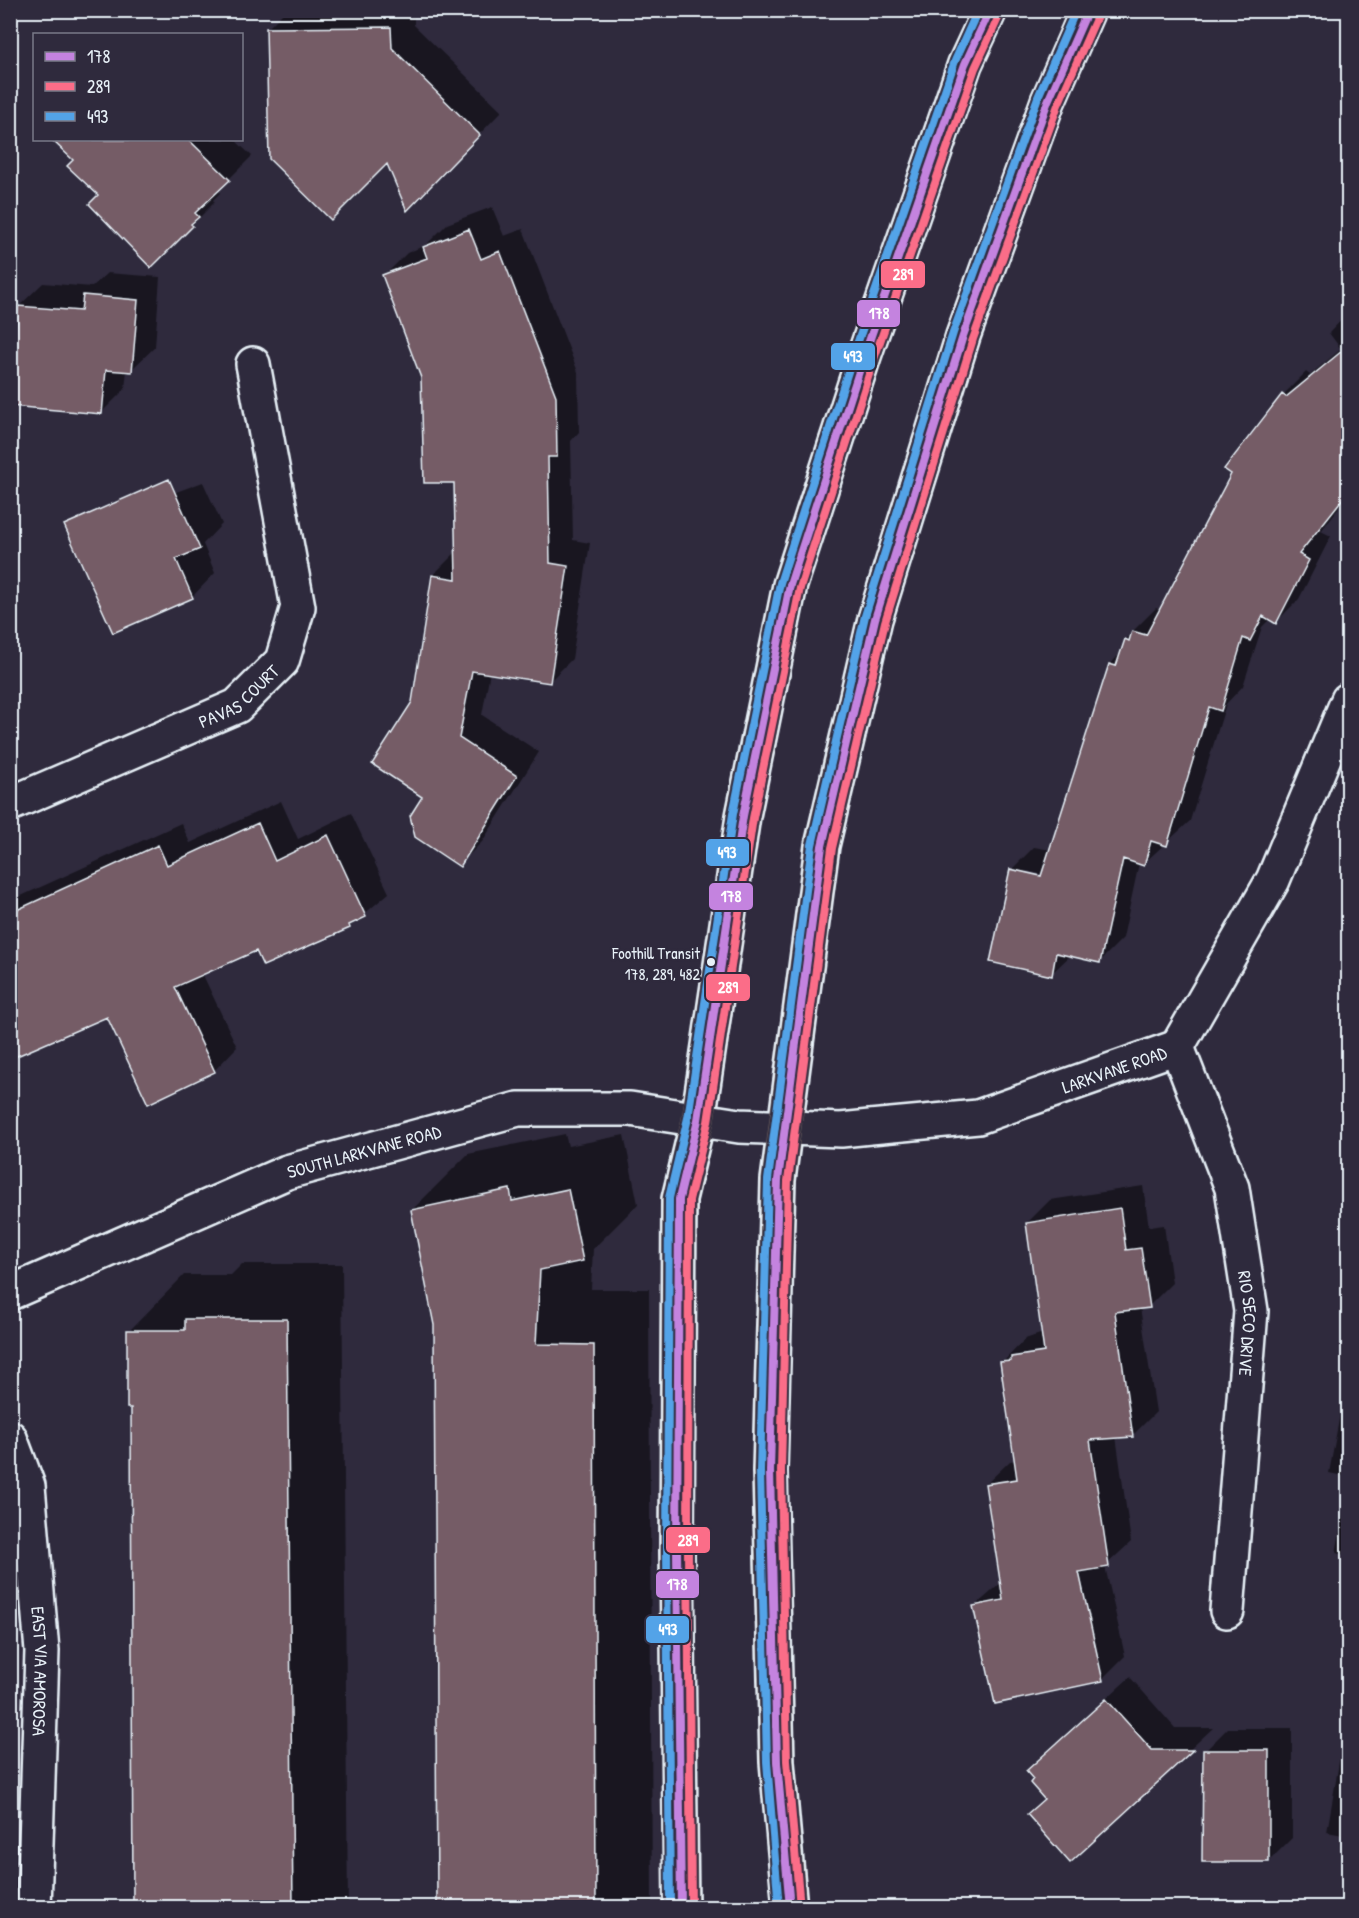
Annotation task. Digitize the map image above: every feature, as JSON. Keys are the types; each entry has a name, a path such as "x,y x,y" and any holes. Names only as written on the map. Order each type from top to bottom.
{"main road":[{"path":"681,1908 677,1552 679,1199 698,1120 743,816 790,585 868,345 965,64 990,10"},
{"path":"790,1908 777,1762 770,1471 778,1180 822,846 875,619 963,336 1048,100 1088,10"}],"street":[{"name":"PAVAS COURT","path":"10,804 237,706 282,662 298,607 254,364"},
{"name":"LARKVANE ROAD","path":"739,1126 841,1130 978,1117 1177,1047 1273,880 1348,700"},
{"name":"RIO SECO DRIVE","path":"1177,1047 1232,1188 1251,1311 1227,1611"},
{"name":"SOUTH LARKVANE ROAD","path":"10,1293 287,1172 518,1108 630,1109 739,1126"},
{"name":"EAST VIA AMOROSA","path":"10,1438 28,1486 42,1651 34,1908"}],"building":[{"path":"391,27 392,48 480,135 407,211 387,164 331,220 269,159 266,28"},
{"path":"53,141 190,141 230,180 195,213 199,217 191,224 193,226 151,268 89,204 98,195 67,166 73,160"},
{"path":"469,229 481,259 500,251 556,396 557,457 548,457 550,563 568,566 550,683 472,671 459,738 517,776 460,867 415,837 410,816 422,797 372,764 412,702 432,575 456,579 454,483 424,483 421,378 382,275 427,258 423,247"},
{"path":"83,295 138,300 132,372 106,370 102,414 10,406 18,306 81,311"},
{"path":"1348,346 1348,492 1299,554 1309,560 1276,624 1263,616 1250,641 1243,638 1221,711 1209,707 1167,846 1151,841 1144,866 1123,859 1100,963 1056,953 1052,976 990,962 1010,869 1041,876 1109,664 1116,666 1125,639 1129,641 1132,631 1146,635 1231,474 1224,469 1282,394 1286,397"},
{"path":"169,479 200,549 176,559 193,598 113,633 64,525"},
{"path":"258,823 275,861 328,835 366,917 349,925 350,928 263,966 256,951 175,987 215,1072 148,1104 107,1017 10,1059 10,913 158,845 167,865"},
{"path":"510,1189 512,1201 568,1189 583,1261 540,1270 536,1344 594,1345 596,1908 437,1908 434,1325 411,1210"},
{"path":"1120,1208 1126,1250 1141,1248 1150,1308 1115,1312 1133,1437 1090,1440 1109,1567 1079,1572 1103,1681 995,1704 973,1606 1003,1600 985,1484 1017,1479 1000,1362 1011,1361 1011,1357 1044,1352 1026,1223"},
{"path":"185,1319 287,1319 293,1908 133,1908 131,1408 127,1408 127,1330 185,1330"},
{"path":"1106,1699 1152,1750 1193,1750 1070,1863 1027,1814 1044,1799 1030,1783 1033,1779 1026,1771"},
{"path":"1203,1750 1269,1750 1269,1862 1202,1862"}],"transit line":[{"name":"493","path":"670,1908 667,1552 669,1198 688,1118 733,814 780,583 854,353 955,61 978,10"},
{"name":"178","path":"681,1908 677,1552 679,1199 698,1120 743,816 790,585 864,356 965,64 990,10"},
{"name":"493","path":"779,1908 767,1762 760,1471 768,1180 812,845 865,616 953,333 1038,97 1076,10"},
{"name":"178","path":"790,1908 777,1762 770,1471 778,1180 822,846 875,619 963,336 1048,101 1088,10"},
{"name":"289","path":"691,1908 688,1552 689,1200 708,1122 753,818 800,588 874,359 975,68 1000,14"},
{"name":"289","path":"800,1907 787,1761 781,1471 788,1181 832,848 885,622 973,339 1058,105 1098,14"}],"place":[{"name":"Foothill Transit 178, 289, 482","path":"711,962"}]}
